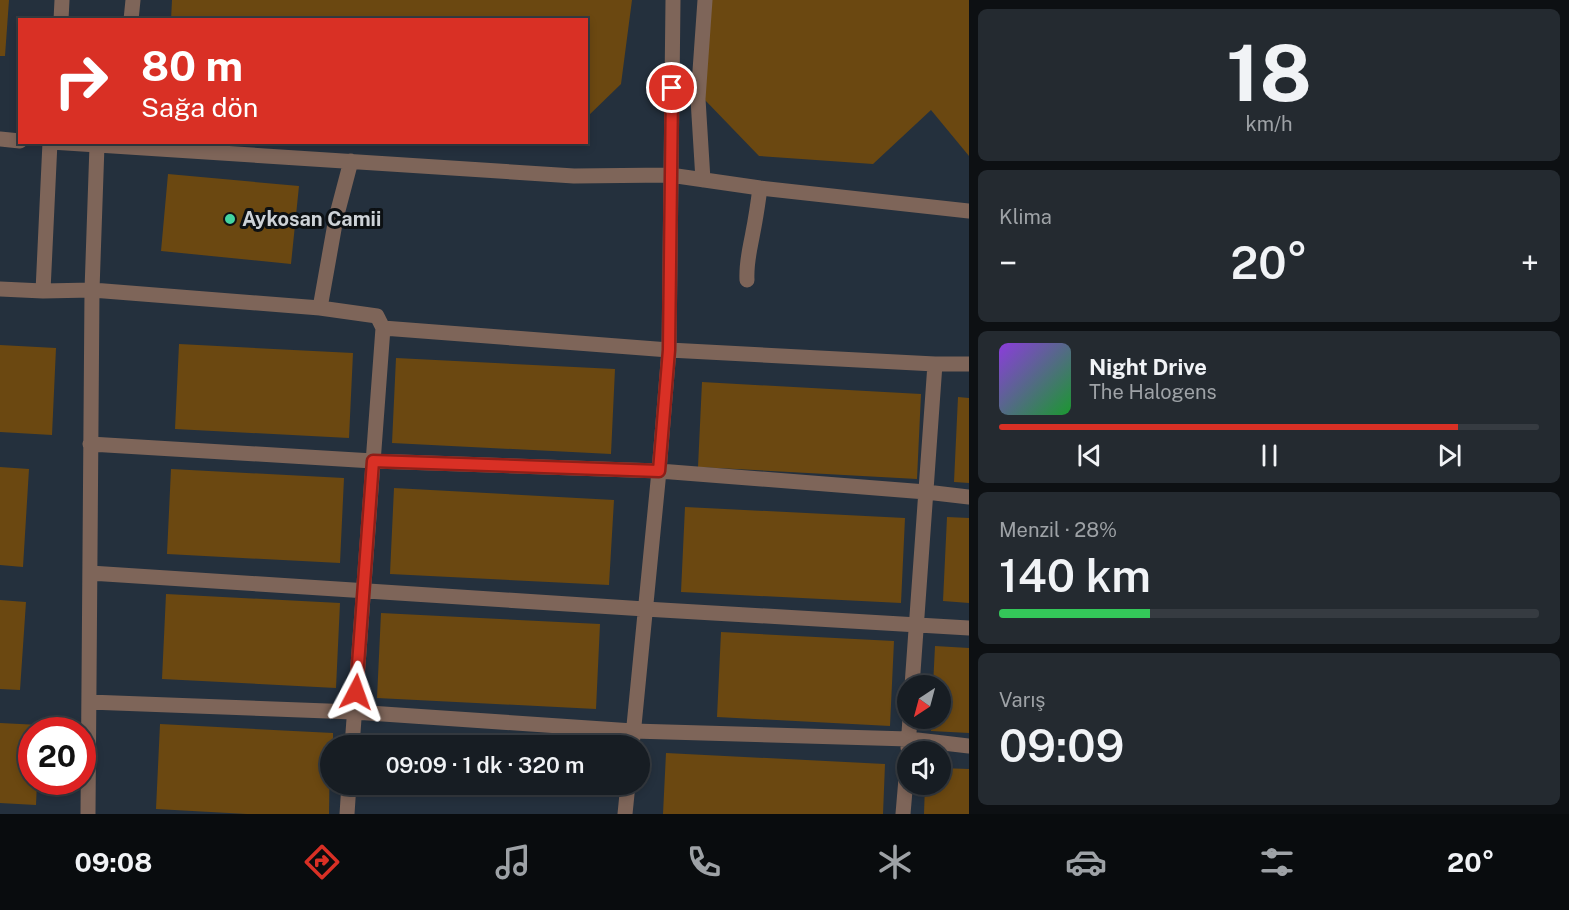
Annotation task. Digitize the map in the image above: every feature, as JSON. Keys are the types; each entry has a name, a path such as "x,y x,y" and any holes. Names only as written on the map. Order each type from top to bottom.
{"street":[{"path":"61,18 62,0"},
{"path":"131,18 133,0"},
{"path":"632,735 669,350 673,0"},
{"path":"703,180 698,99 705,0"},
{"path":"0,139 18,141"},
{"path":"43,291 50,144"},
{"path":"74,144 120,145 574,176 670,175 760,188 969,211"},
{"path":"88,814 92,290 97,146"},
{"path":"320,308 336,218 351,162"},
{"path":"747,280 748,249 753,235 760,188"},
{"path":"0,289 92,290 320,308 377,316 383,328 353,735"},
{"path":"383,328 669,350 969,364"},
{"path":"913,675 935,364"},
{"path":"90,444 373,461 659,471 969,497"},
{"path":"90,573 969,628"},
{"path":"89,702 354,712 600,735"},
{"path":"650,739 897,748"},
{"path":"951,747 969,746"},
{"path":"347,814 348,795"},
{"path":"625,814 627,795"},
{"path":"903,814 904,795"}],"shaded area":[{"path":"0,0 969,0 969,814 0,814"}],"building":[{"path":"0,0 9,0 5,56 0,56"},
{"path":"172,0 632,0 621,84 588,116 588,18 171,18"},
{"path":"709,0 969,0 969,156 931,110 873,164 759,156 703,98"},
{"name":"Aykosan Camii","path":"168,174 299,186 291,264 161,251"},
{"path":"179,344 353,353 349,438 175,429"},
{"path":"0,345 56,348 52,435 0,432"},
{"path":"396,358 615,369 611,454 392,443"},
{"path":"702,382 921,394 917,479 698,467"},
{"path":"958,397 969,398 969,483 954,482"},
{"path":"0,467 29,469 23,567 0,565"},
{"path":"171,469 344,478 340,563 167,554"},
{"path":"394,488 614,500 609,585 390,574"},
{"path":"685,507 905,518 901,603 681,592"},
{"path":"947,517 969,518 969,603 943,601"},
{"path":"166,594 340,603 336,688 162,679"},
{"path":"0,600 26,602 20,690 0,689"},
{"path":"381,613 600,624 596,709 377,698"},
{"path":"721,632 894,641 890,726 717,717"},
{"path":"935,646 969,648 969,733 931,731 931,729 951,729 951,675 934,675"},
{"path":"0,723 18,724 18,795 36,795 36,805 0,803"},
{"path":"160,724 333,733 333,735 320,735 320,795 329,795 329,814 247,814 156,809"},
{"path":"666,753 885,764 883,814 663,814"},
{"path":"951,768 969,769 969,814 924,814 925,795 951,795"}],"place":[{"name":"Aykosan Camii","path":"230,219"}],"route":[{"path":"356,692 373,461 659,471 669,350 672,88"}]}
